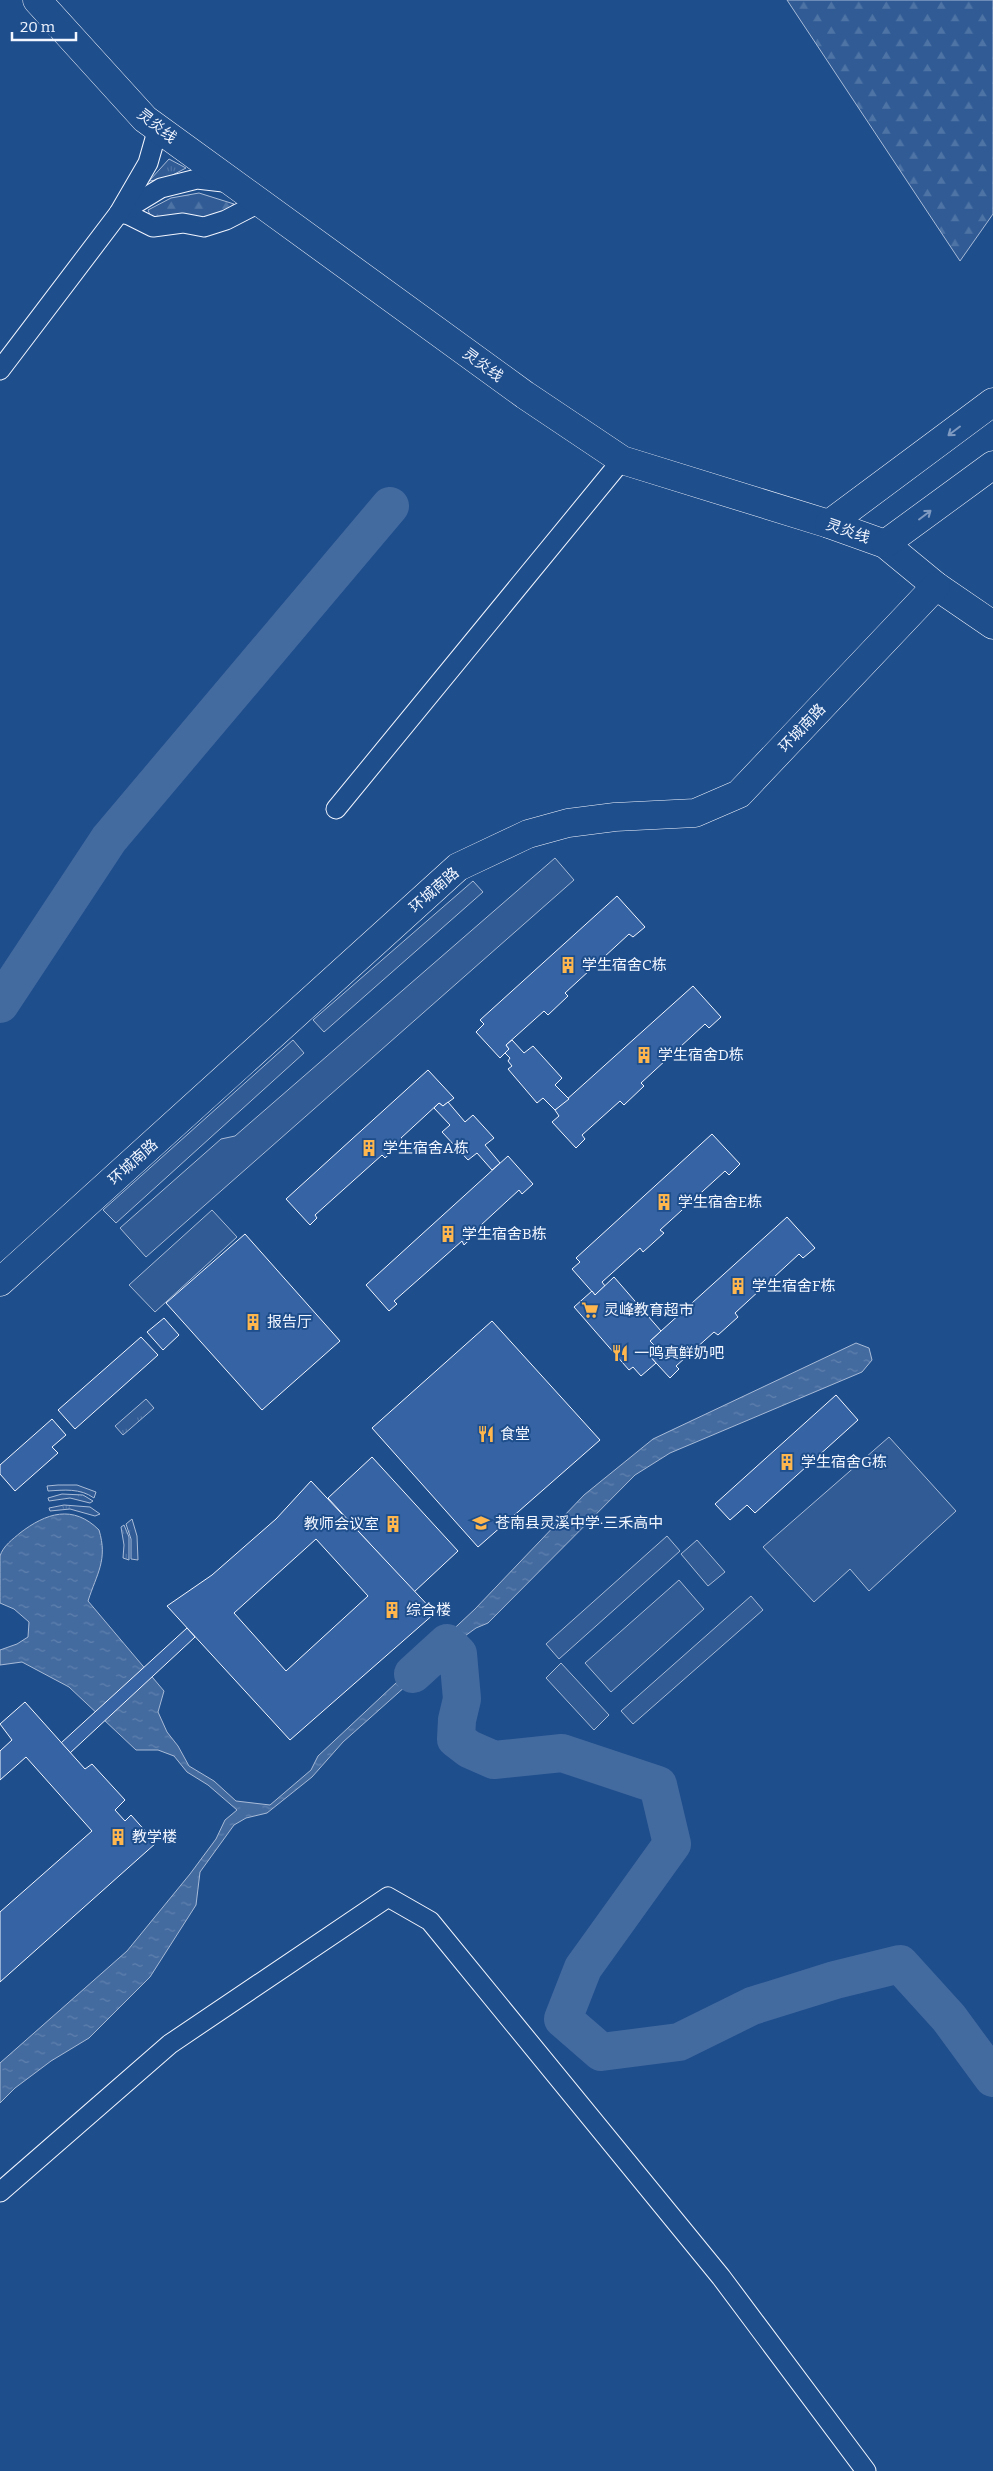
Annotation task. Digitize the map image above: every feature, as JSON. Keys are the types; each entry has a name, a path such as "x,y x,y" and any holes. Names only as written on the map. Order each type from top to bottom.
{"main road":[{"name":"灵炎线","path":"37,0 145,119 258,203 525,395 622,460 829,524 885,544 936,586 993,625"},
{"path":"829,524 993,402"},
{"path":"885,544 993,465"},
{"name":"环城南路","path":"0,1282 458,867 528,834 568,822 615,817 695,814 739,794 936,586"}],"street":[{"path":"0,370 119,213 148,163 158,128"},
{"path":"119,213 161,188 197,179 233,184"},
{"path":"119,213 129,215 153,228 182,223 204,228 226,220 258,203"},
{"path":"336,809 622,460"},
{"path":"0,2192 170,2044 388,1897 430,1921 721,2277 866,2471"}],"green space":[{"path":"787,0 993,0 993,214 960,261"},
{"path":"169,159 186,168 165,179 149,181"},
{"path":"199,193 234,204 211,222 152,220 148,210 171,198"},
{"path":"146,1399 154,1408 123,1435 115,1426"},
{"path":"77,1485 96,1492 94,1498 78,1491 48,1491 47,1486"},
{"path":"62,1494 83,1495 93,1501 90,1503 70,1498 49,1501 48,1498"},
{"path":"64,1505 90,1507 100,1514 95,1516 70,1509 50,1511 49,1508"},
{"path":"132,1519 137,1536 138,1560 131,1559 131,1539 126,1524"},
{"path":"124,1525 129,1537 129,1560 123,1558 124,1545 121,1527"}],"shaded area":[{"path":"555,858 574,880 146,1257 120,1228 221,1139 235,1136"},
{"path":"473,881 483,892 324,1032 313,1020"},
{"path":"293,1040 304,1053 116,1223 103,1210"},
{"path":"212,1210 237,1237 155,1312 129,1285"},
{"path":"889,1437 956,1511 869,1591 850,1569 814,1602 763,1547"},
{"path":"667,1536 680,1551 559,1659 546,1644"},
{"path":"697,1540 725,1572 708,1586 681,1554"},
{"path":"679,1580 704,1609 611,1692 585,1663"},
{"path":"751,1596 763,1610 633,1724 621,1711"},
{"path":"561,1663 609,1715 594,1730 546,1678"}],"water":[{"path":"856,1343 869,1348 872,1360 862,1372 670,1453 635,1475 488,1623 476,1628 458,1641 431,1667 416,1677 343,1742 312,1777 267,1813 246,1818 234,1825 200,1872 196,1905 150,1977 89,2038 51,2061 15,2088 0,2103 0,2063 127,1951 190,1874 216,1839 225,1820 237,1810 208,1785 187,1772 174,1756 158,1750 136,1750 69,1687 22,1662 0,1665 0,1650 17,1644 28,1637 29,1622 14,1609 0,1603 0,1556 11,1540 40,1520 59,1514 79,1517 99,1530 102,1558 88,1601 164,1691 158,1712 167,1732 178,1746 189,1766 214,1781 236,1801 270,1805 311,1770 318,1756 475,1609 584,1495 653,1439"}],"building":[{"name":"学生宿舍C栋","path":"617,896 645,927 633,937 629,934 565,993 568,996 548,1015 544,1011 506,1045 509,1049 500,1058 476,1032 484,1024 480,1020"},
{"name":"学生宿舍D栋","path":"693,986 721,1017 709,1028 705,1024 641,1083 644,1086 624,1105 620,1101 582,1135 585,1139 576,1148 552,1122 559,1116 555,1110"},
{"path":"512,1040 524,1053 533,1046 562,1078 555,1085 569,1099 555,1110 543,1098 537,1103 508,1069 512,1066 508,1061 510,1058 505,1053 509,1049 506,1045"},
{"name":"学生宿舍A栋","path":"428,1070 454,1098 443,1106 439,1103 401,1138 404,1141 385,1158 382,1155 315,1215 317,1218 310,1225 286,1199"},
{"path":"448,1102 465,1122 473,1115 494,1138 485,1145 500,1163 492,1170 477,1153 468,1160 442,1132 450,1125 434,1108 439,1103 443,1106"},
{"name":"学生宿舍E栋","path":"712,1134 740,1164 729,1175 725,1171 660,1230 664,1233 643,1252 640,1248 602,1282 605,1286 595,1295 572,1269 580,1262 576,1258"},
{"name":"学生宿舍B栋","path":"508,1156 533,1184 522,1194 519,1190 481,1225 483,1227 464,1245 462,1241 394,1301 397,1304 389,1311 366,1285"},
{"name":"学生宿舍F栋","path":"787,1217 815,1248 803,1258 799,1254 735,1313 738,1317 718,1335 714,1332 676,1366 679,1369 670,1378 646,1352 654,1345 650,1341"},
{"name":"报告厅","path":"245,1234 340,1341 262,1410 166,1303"},
{"path":"614,1277 661,1331 650,1341 654,1345 646,1352 656,1363 641,1376 633,1367 629,1370 574,1307 592,1291 595,1295"},
{"path":"164,1318 179,1335 163,1350 147,1332"},
{"name":"食堂","path":"492,1321 600,1440 478,1547 372,1428"},
{"path":"141,1337 158,1355 75,1429 58,1410"},
{"name":"学生宿舍G栋","path":"836,1395 858,1420 755,1513 747,1505 730,1520 715,1504"},
{"path":"52,1419 66,1435 52,1447 58,1453 15,1491 0,1474 0,1465"},
{"name":"教师会议室","path":"372,1457 458,1551 414,1592 328,1498"},
{"name":"综合楼","path":"311,1481 435,1613 290,1740 167,1606 212,1575 276,1519","holes":["316,1539 368,1596 286,1671 234,1613"]},
{"path":"187,1628 195,1637 70,1753 61,1743"},
{"name":"教学楼","path":"25,1702 85,1769 92,1764 125,1800 115,1810 125,1821 131,1815 156,1843 0,1982 0,1912 92,1831 26,1757 0,1780 0,1751 12,1740 0,1724"}],"waterway":[{"path":"0,1004 109,839 390,506"},
{"path":"413,1674 447,1643 458,1654 462,1699 457,1720 456,1739 469,1749 494,1760 562,1753 658,1785 672,1844 583,1968 563,2019 601,2052 679,2042 752,2006 835,1980 900,1964 949,2018 993,2078"}],"place":[{"name":"学生宿舍C栋","path":"568,965"},
{"name":"学生宿舍D栋","path":"644,1055"},
{"name":"学生宿舍A栋","path":"369,1148"},
{"name":"学生宿舍E栋","path":"664,1202"},
{"name":"学生宿舍B栋","path":"448,1234"},
{"name":"学生宿舍F栋","path":"738,1286"},
{"name":"灵峰教育超市","path":"590,1310"},
{"name":"报告厅","path":"253,1322"},
{"name":"一鸣真鲜奶吧","path":"620,1353"},
{"name":"食堂","path":"486,1434"},
{"name":"学生宿舍G栋","path":"787,1462"},
{"name":"苍南县灵溪中学·三禾高中","path":"481,1523"},
{"name":"教师会议室","path":"393,1524"},
{"name":"综合楼","path":"392,1610"},
{"name":"教学楼","path":"118,1837"}]}
